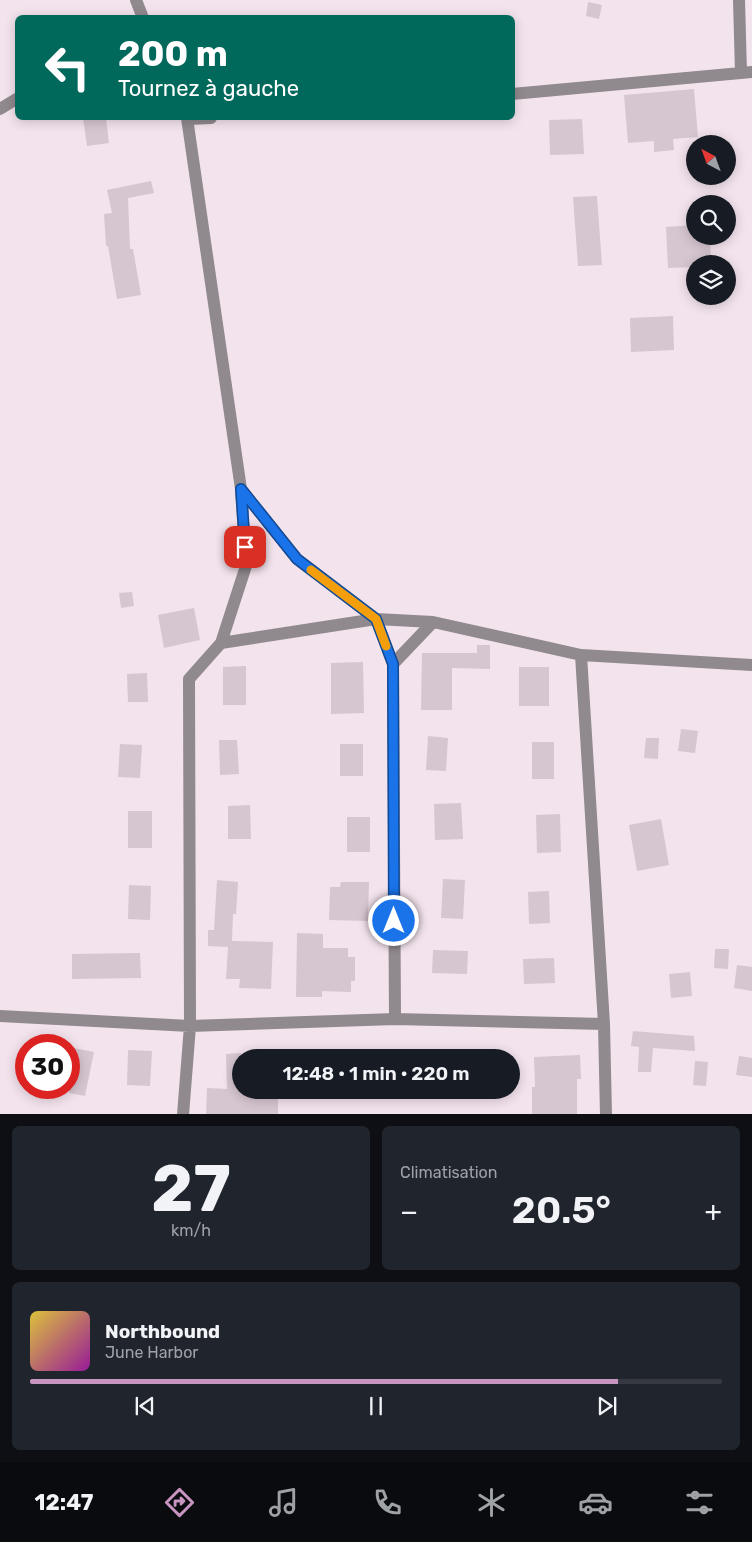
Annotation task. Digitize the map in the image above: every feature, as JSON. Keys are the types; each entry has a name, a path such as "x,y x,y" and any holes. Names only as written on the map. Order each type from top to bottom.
{"street":[{"path":"136,0 142,15"},
{"path":"515,94 747,72 739,0"},
{"path":"0,109 15,100"},
{"path":"183,1114 190,1026 189,679 221,643 246,566 241,489 187,120"},
{"path":"241,489 297,559 376,619 393,664 395,1019"},
{"path":"221,643 376,619 433,622 581,655 752,665"},
{"path":"393,664 433,622"},
{"path":"581,655 604,1024 606,1114"},
{"path":"0,1016 190,1026 395,1019 604,1024"}],"building":[{"path":"588,2 602,5 599,19 586,16"},
{"path":"694,89 698,135 686,135 686,138 673,139 674,150 654,152 654,141 628,143 624,95"},
{"path":"582,119 584,154 550,155 549,120"},
{"path":"83,120 106,120 109,143 87,146"},
{"path":"151,181 154,193 128,198 130,249 133,249 141,295 117,299 108,246 106,246 104,214 112,213 107,190"},
{"path":"597,196 602,265 578,266 573,197"},
{"path":"686,226 686,245 710,245 711,255 686,255 686,267 668,268 666,227"},
{"path":"673,316 674,350 631,352 630,318"},
{"path":"132,592 134,606 121,608 119,593"},
{"path":"194,608 200,640 164,648 158,615"},
{"path":"477,645 490,645 490,669 452,668 452,710 421,710 422,653 477,653"},
{"path":"363,662 364,713 331,714 331,663"},
{"path":"246,666 246,705 223,705 223,667"},
{"path":"519,667 549,667 549,706 519,706"},
{"path":"147,673 148,702 128,702 127,674"},
{"path":"681,729 698,731 695,753 678,751"},
{"path":"428,736 448,738 446,771 426,770"},
{"path":"646,738 659,738 658,759 644,758"},
{"path":"219,740 237,740 239,774 220,775"},
{"path":"532,742 554,742 554,779 532,779"},
{"path":"120,744 142,745 140,778 118,777"},
{"path":"340,744 363,744 363,776 340,776"},
{"path":"461,803 463,839 435,840 434,804"},
{"path":"250,805 251,839 228,839 228,806"},
{"path":"128,811 152,811 152,848 128,848"},
{"path":"560,814 561,852 537,853 536,815"},
{"path":"347,817 370,817 370,852 347,852"},
{"path":"661,819 669,865 637,871 629,825"},
{"path":"443,879 465,880 463,919 441,918"},
{"path":"217,880 238,882 236,914 233,914 232,941 273,942 271,989 239,988 240,979 226,979 228,947 208,946 208,930 214,930"},
{"path":"341,882 369,882 368,921 329,920 330,887 340,887"},
{"path":"129,885 151,886 150,920 128,919"},
{"path":"549,891 550,923 529,924 528,892"},
{"path":"297,933 323,934 323,948 348,948 348,957 355,957 355,981 351,981 351,992 322,991 322,997 296,997"},
{"path":"715,949 729,949 728,969 714,968"},
{"path":"433,950 468,951 467,974 432,973"},
{"path":"140,953 141,978 72,979 72,954"},
{"path":"554,958 555,983 524,984 523,959"},
{"path":"737,965 752,967 752,991 734,988"},
{"path":"690,972 692,996 671,998 669,974"},
{"path":"633,1031 694,1036 695,1051 653,1048 651,1072 638,1072 639,1047 631,1046"},
{"path":"80,1049 94,1052 85,1096 80,1095"},
{"path":"128,1050 152,1051 150,1086 127,1085"},
{"path":"226,1054 232,1054 232,1099 278,1099 278,1114 206,1114 207,1088 227,1089"},
{"path":"580,1055 581,1079 577,1079 577,1114 532,1114 532,1087 535,1087 534,1057"},
{"path":"739,1056 752,1058 752,1077 736,1075"},
{"path":"695,1061 708,1062 706,1086 693,1085"}],"slow traffic":[{"path":"311,570 376,619 386,646"}],"route":[{"path":"245,547 241,489 297,559 376,619 393,664 394,921"}]}
